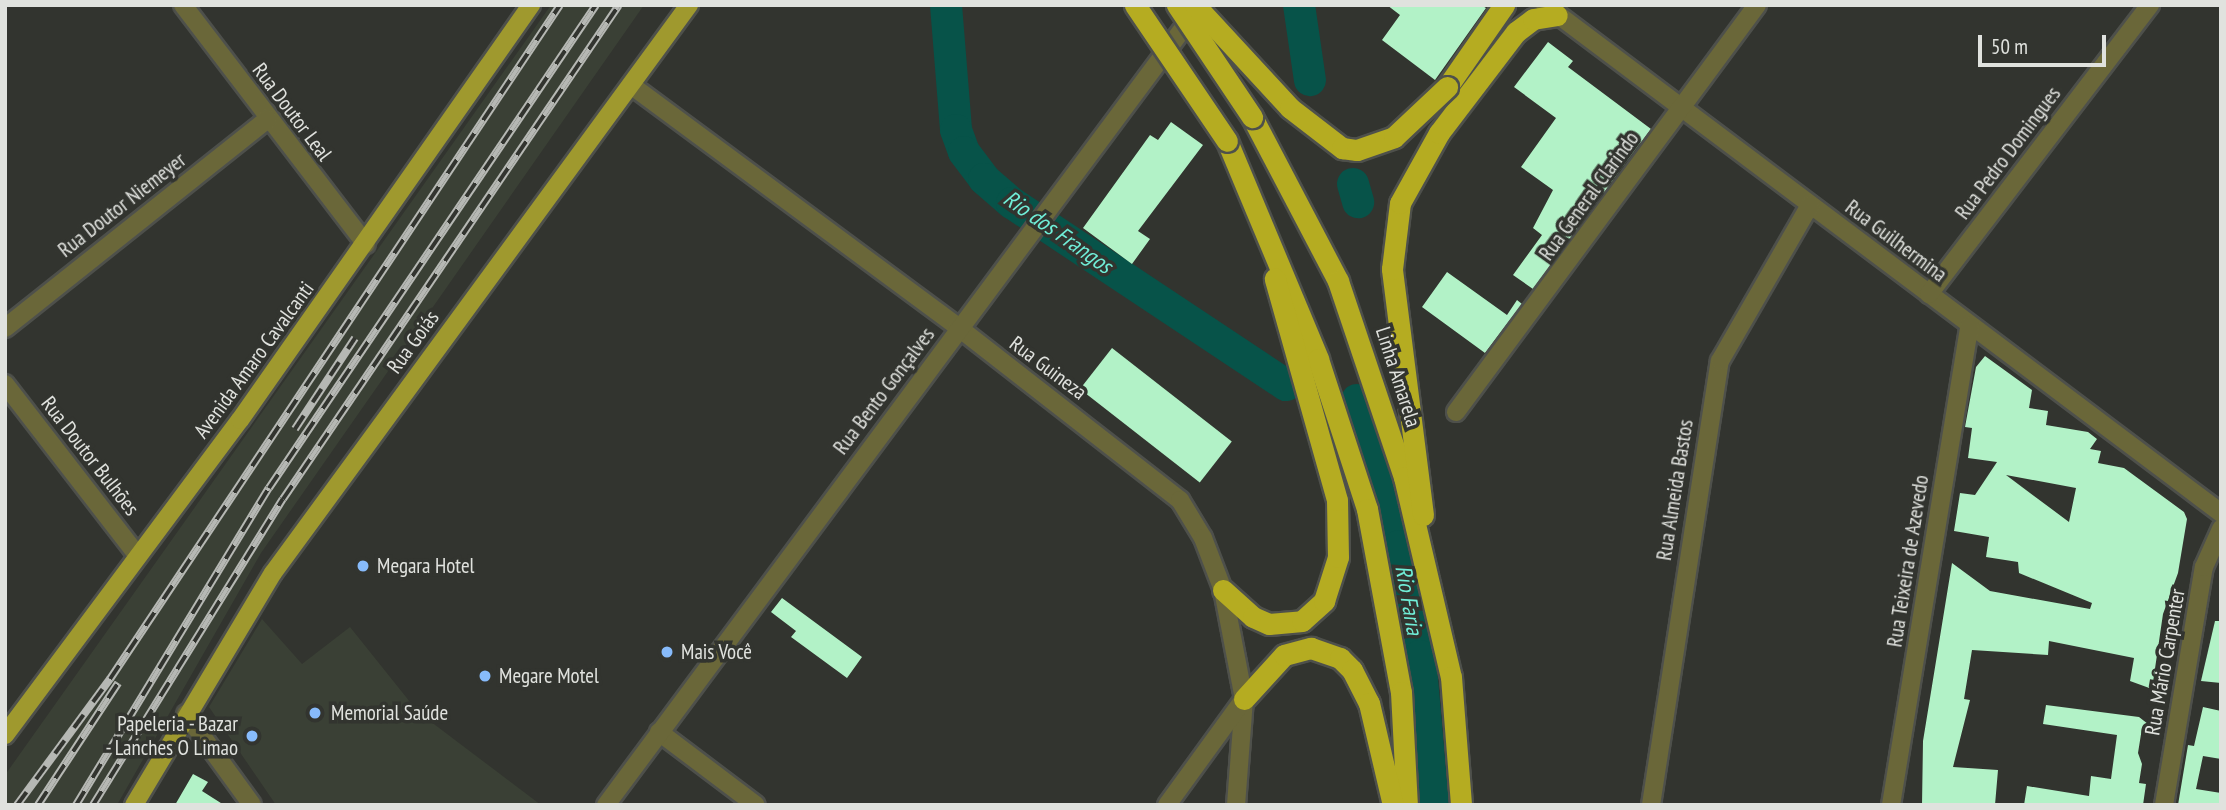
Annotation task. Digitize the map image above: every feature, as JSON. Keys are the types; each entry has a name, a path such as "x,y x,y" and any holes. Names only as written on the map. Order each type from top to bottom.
{"highway":[{"path":"1135,5 1227,141 1318,359 1367,509 1401,692 1407,805"},
{"name":"Linha Amarela","path":"1177,5 1252,117 1308,218 1343,294 1401,466 1423,550 1451,677 1461,805"},
{"path":"1197,5 1290,108 1342,148 1366,148 1394,137 1447,87 1504,5"},
{"path":"1423,550 1422,486 1392,269 1400,202 1439,133 1516,32 1551,10"},
{"path":"1223,590 1253,617 1269,624 1303,621 1324,601 1338,557 1337,500 1262,226"},
{"path":"1244,699 1284,655 1311,648 1340,658 1352,670 1369,703 1392,805"}],"main road":[{"name":"Avenida Amaro Cavalcanti","path":"5,735 366,244 531,5"},
{"name":"Rua Goiás","path":"135,805 186,714 273,573 689,5"}],"street":[{"name":"Rua Doutor Leal","path":"183,5 366,244"},
{"name":"Rua Bento Gonçalves","path":"606,805 1197,5"},
{"name":"Rua General Clarindo","path":"1456,412 1756,5"},
{"name":"Rua Pedro Domingues","path":"1929,294 2150,5"},
{"name":"Rua Guilhermina","path":"1551,10 2221,513"},
{"name":"Rua Guineza","path":"631,85 959,328 1180,500 1203,538 1223,590 1244,699 1236,805"},
{"name":"Rua Doutor Niemeyer","path":"5,328 268,119"},
{"name":"Rua Almeida Bastos","path":"1651,805 1720,361 1810,205"},
{"name":"Rua Teixeira de Azevedo","path":"1891,805 1970,325"},
{"name":"Rua Doutor Bulhões","path":"5,384 138,556"},
{"name":"Rua Mário Carpenter","path":"2164,805 2204,567 2221,529"},
{"path":"1167,805 1244,699"},
{"path":"186,714 252,805"},
{"path":"659,732 756,805"}],"shaded area":[{"path":"551,5 644,5 261,553 117,805 5,805 5,775"},
{"name":"Memorial Saúde","path":"262,619 302,664 350,627 418,712 541,805 276,805 209,707"}],"building":[{"path":"1387,5 1481,5 1486,8 1435,80 1382,40 1400,15"},
{"path":"1548,42 1573,61 1568,67 1651,129 1533,289 1513,275 1542,235 1533,228 1553,190 1521,167 1556,118 1514,87"},
{"path":"1171,122 1203,145 1138,231 1150,239 1132,264 1083,228 1150,135 1158,140"},
{"path":"1447,272 1507,315 1517,300 1522,304 1485,353 1422,307"},
{"path":"1112,348 1232,442 1200,483 1080,389"},
{"path":"1985,356 2032,390 2029,408 2048,411 2046,425 2088,432 2097,439 2090,449 2101,451 2098,463 2124,468 2184,512 2187,519 2178,573 2163,614 2152,689 2130,681 2134,658 2049,641 2048,655 1972,650 1964,699 1970,700 1953,767 1998,770 1995,805 1922,805 1923,741 1952,563 1990,591 2090,609 2092,603 2019,573 2018,562 1986,557 1989,537 1954,531 1960,493 1975,495 1997,462 1968,458 1972,428 1965,427 1976,367","holes":["2006,475 2076,488 2069,522"]},
{"path":"782,598 862,657 847,678 791,637 796,631 771,612"},
{"path":"2215,621 2221,621 2221,683 2201,681"},
{"path":"2046,705 2139,717 2148,724 2142,728 2138,753 2142,764 2139,783 2146,784 2143,805 2024,805 2027,786 2089,796 2091,776 2111,779 2117,735 2043,724"},
{"path":"2203,707 2221,711 2221,759 2203,756 2196,789 2221,793 2221,805 2178,805 2188,745 2194,746"},
{"path":"193,774 208,782 202,791 224,805 175,805"}],"waterway":[{"name":"Rio dos Frangos","path":"946,5 956,130 964,152 984,179 1012,203 1286,385"},
{"name":"Rio Faria","path":"1299,5 1310,80"},
{"name":"Rio Faria","path":"1353,184 1358,202"},
{"name":"Rio Faria","path":"1357,400 1399,546 1420,656 1433,805"}],"railway":[{"path":"17,805 110,679 560,5"},
{"path":"76,805 269,488 596,5"},
{"path":"93,805 283,499 619,5"},
{"path":"295,429 355,338"},
{"path":"38,805 118,683"}],"place":[{"name":"Megara Hotel","path":"363,566"},
{"name":"Mais Você","path":"667,652"},
{"name":"Megare Motel","path":"485,676"},
{"name":"Memorial Saúde","path":"315,713"},
{"name":"Papeleria - Bazar - Lanches O Limao","path":"252,736"}]}
